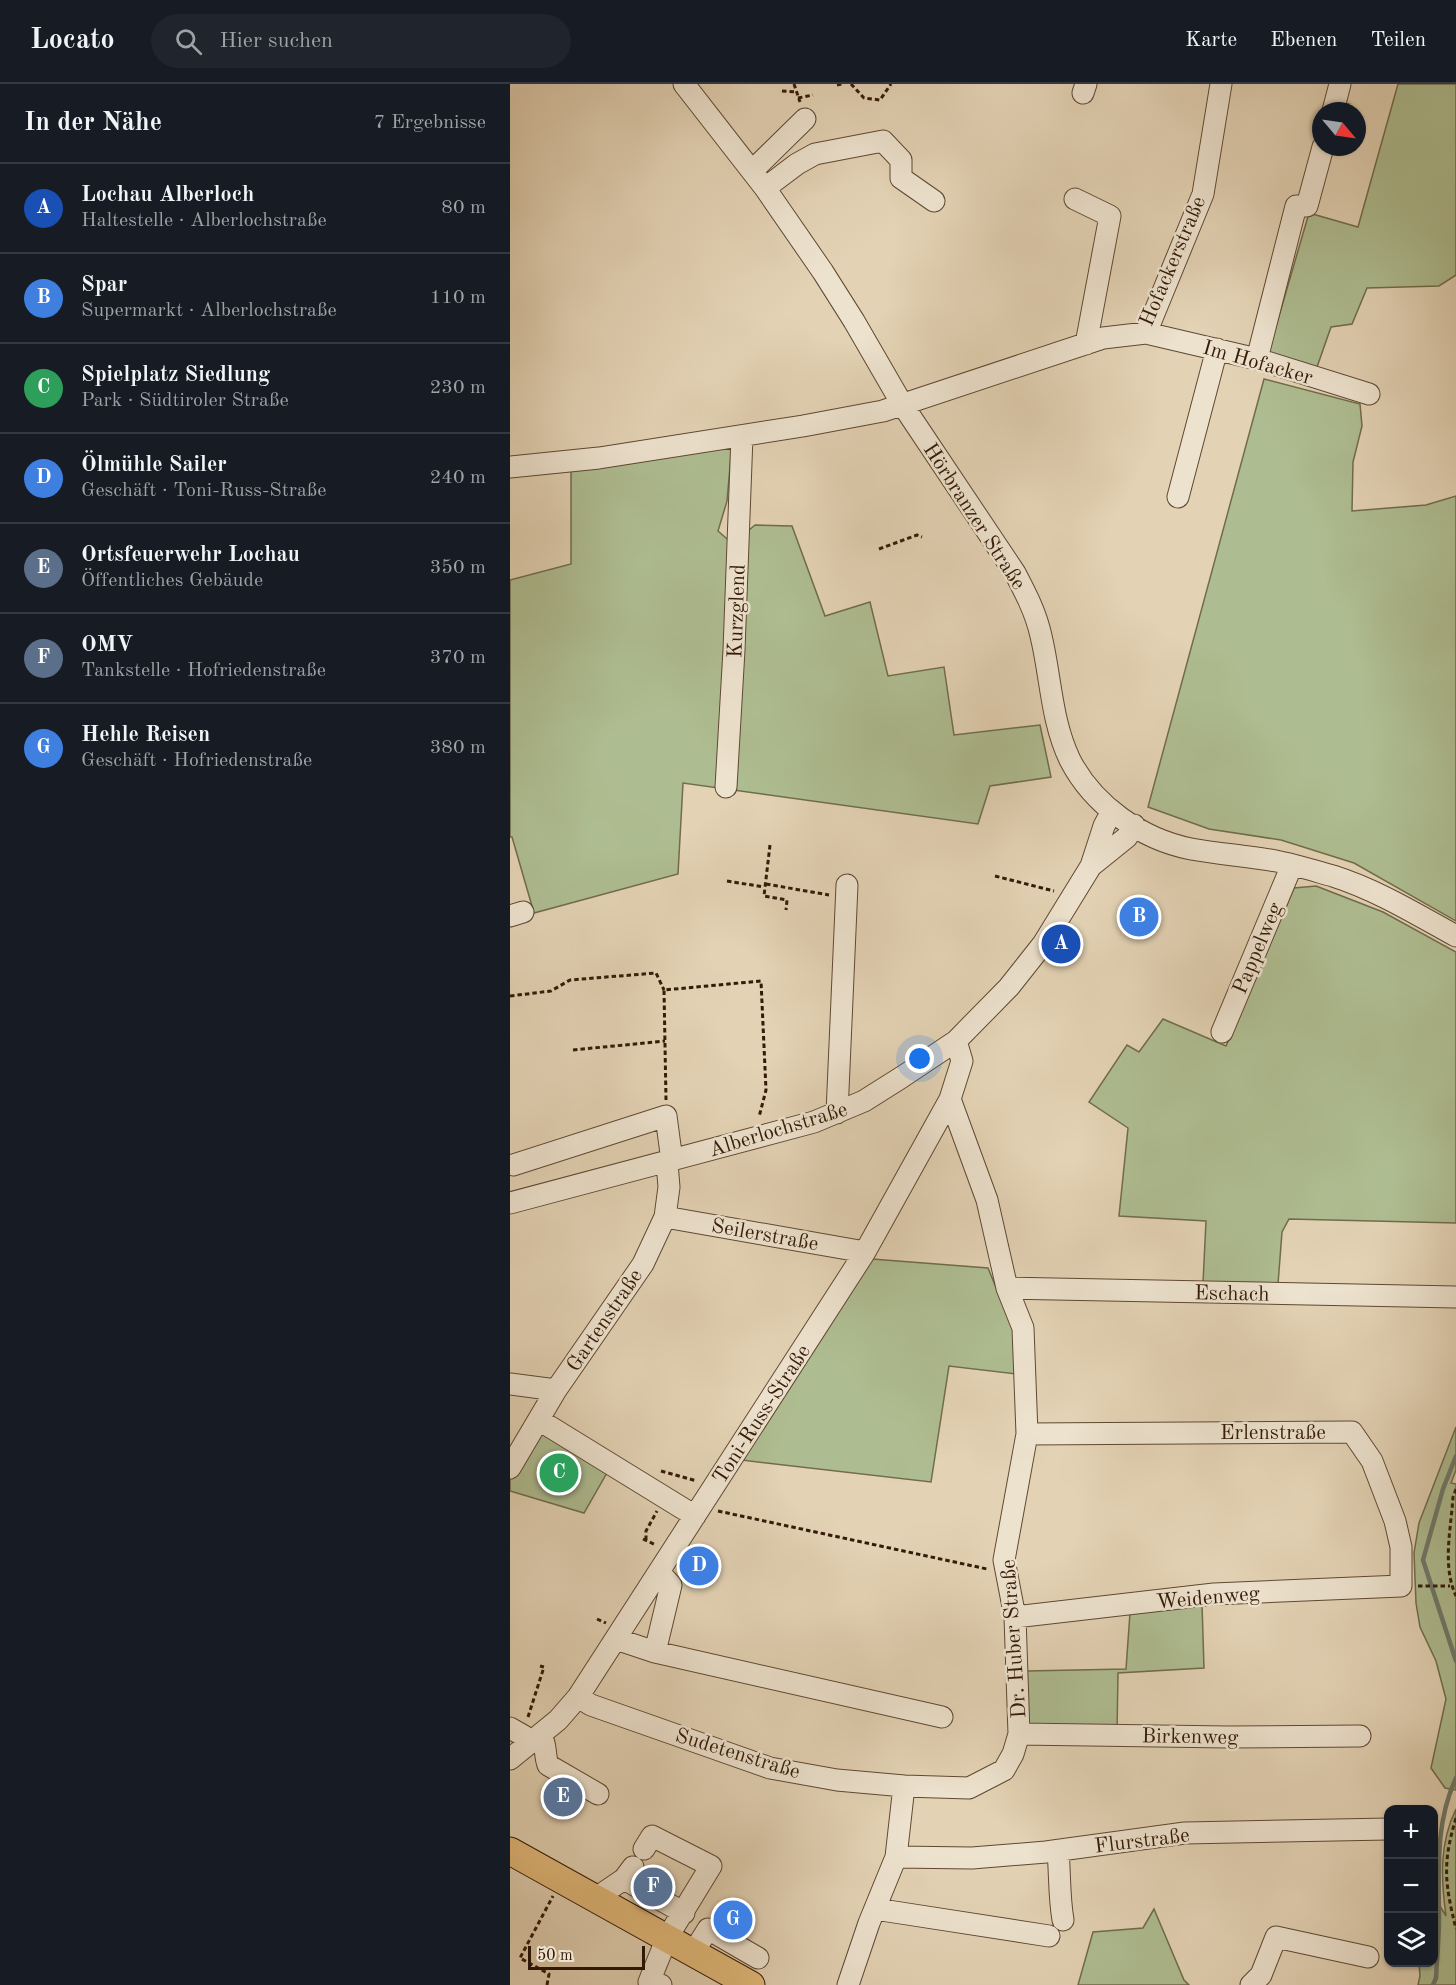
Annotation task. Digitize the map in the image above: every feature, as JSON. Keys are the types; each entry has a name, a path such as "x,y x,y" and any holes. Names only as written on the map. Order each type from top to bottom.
{"main road":[{"path":"510,1851 750,1985"}],"street":[{"name":"Hörbranzer Straße","path":"684,84 765,188 854,321 902,404 1010,565 1032,603 1041,636 1054,712 1062,740 1070,760 1094,794 1112,811 1166,841 1189,848 1292,865 1365,887 1456,936"},
{"name":"Hofackerstraße","path":"902,404 1102,338 1146,333 1203,194 1221,84"},
{"path":"1335,102 1340,84"},
{"path":"752,171 805,120"},
{"path":"765,188 797,164 815,154 883,141 901,160 901,178 934,201"},
{"path":"1257,359 1296,206 1307,206 1321,156"},
{"path":"1075,199 1110,216 1086,344"},
{"name":"Im Hofacker","path":"1146,333 1257,359 1369,394"},
{"path":"1178,497 1217,349"},
{"path":"510,467 599,458 742,436 883,411 902,404"},
{"name":"Kurzglend","path":"726,787 742,436"},
{"name":"Alberlochstraße","path":"510,1203 814,1122 837,1113 889,1086 956,1041 1009,987 1043,944 1092,866 1104,826 1112,811"},
{"name":"Alberlochstraße","path":"1092,866 1127,837 1134,825"},
{"name":"Pappelweg","path":"1221,1032 1292,865"},
{"path":"837,1113 847,891"},
{"name":"Toni-Russ-Straße","path":"510,1759 526,1736 558,1720 578,1696 659,1572 703,1513 865,1252 950,1099 962,1061 956,1041"},
{"name":"Dr. Huber Straße","path":"904,1786 969,1788 1004,1770 1013,1754 1019,1734 1015,1617 1004,1560 1028,1434 1023,1328 1008,1288 987,1200 950,1099"},
{"path":"513,1165 666,1116"},
{"name":"Gartenstraße","path":"510,1467 556,1390 643,1264 665,1216 669,1187 666,1116"},
{"name":"Seilerstraße","path":"665,1216 865,1252"},
{"name":"Eschach","path":"1008,1288 1456,1297"},
{"path":"510,1384 556,1390"},
{"path":"539,1420 703,1513"},
{"name":"Erlenstraße","path":"1028,1434 1352,1431 1372,1461 1395,1521 1401,1546 1405,1586"},
{"path":"656,1652 671,1585 659,1572"},
{"name":"Weidenweg","path":"1015,1617 1214,1594 1405,1586"},
{"path":"616,1639 656,1652 942,1717"},
{"name":"Sudetenstraße","path":"578,1696 591,1705 770,1768 837,1780 904,1786"},
{"name":"Birkenweg","path":"1019,1734 1360,1736"},
{"path":"526,1736 546,1743 545,1756 548,1765 598,1794"},
{"path":"848,1985 896,1857 904,1786"},
{"name":"Flurstraße","path":"896,1857 972,1858 1058,1851 1185,1833 1384,1829"},
{"path":"644,1849 652,1836 711,1866 667,1938 650,1982 661,1985"},
{"path":"875,1909 1056,1928 1061,1880 1058,1851"},
{"path":"596,1898 628,1873 684,1913"},
{"path":"693,1953 708,1929 758,1958"},
{"path":"1251,1985 1261,1975 1276,1937 1368,1957"}],"path":[{"path":"837,85 842,84"},
{"path":"851,84 864,98 880,100 891,84"},
{"path":"782,91 796,92"},
{"path":"798,98 813,95"},
{"path":"879,549 917,535 922,537"},
{"path":"770,845 764,896 787,900 786,910"},
{"path":"995,876 1045,887 1071,898"},
{"path":"727,881 765,886 847,891"},
{"path":"510,996 551,991 570,980 656,973 664,990 666,1116"},
{"path":"664,990 761,981 766,1090 755,1137"},
{"path":"573,1050 665,1041"},
{"path":"661,1471 706,1483"},
{"path":"1456,1489 1453,1497 1448,1562 1449,1586 1456,1596"},
{"path":"655,1502 657,1512 646,1532 645,1539 663,1549"},
{"path":"703,1513 1006,1572"},
{"path":"1405,1586 1449,1586"},
{"path":"526,1736 529,1707 544,1667 540,1666"},
{"path":"1456,1818 1445,1866 1447,1893 1456,1929"},
{"path":"547,1985 549,1974 520,1958 548,1908 560,1878"}],"green space":[{"path":"1398,84 1456,84 1456,275 1439,286 1367,288 1352,324 1331,327 1317,367 1268,354 1309,213 1358,227"},
{"path":"1264,379 1360,404 1362,426 1353,462 1352,511 1426,505 1456,496 1456,921 1354,863 1281,840 1209,829 1148,807"},
{"path":"732,444 727,501 718,531 733,544 755,525 792,526 825,616 870,602 888,676 944,667 954,735 1040,725 1051,777 990,786 978,824 683,783 678,874 534,913 512,837 510,837 510,580 571,564 571,471"},
{"path":"1316,886 1383,912 1456,952 1456,1223 1289,1219 1282,1232 1278,1284 1203,1283 1206,1221 1119,1216 1128,1128 1089,1102 1127,1045 1139,1052 1163,1019 1226,1046 1294,888"},
{"path":"872,1259 988,1268 1013,1329 1016,1374 949,1366 931,1482 741,1460"},
{"path":"1456,1427 1456,1470 1451,1483 1456,1484 1456,1790 1445,1788 1431,1768 1446,1699 1436,1661 1420,1627 1416,1603 1414,1553 1419,1523"},
{"path":"546,1433 608,1471 584,1513 510,1491 510,1476 536,1436"},
{"path":"1202,1604 1204,1668 1118,1673 1117,1733 1026,1724 1027,1671 1126,1669 1130,1613"},
{"path":"1456,1809 1456,1985 1418,1985 1419,1967 1438,1967 1438,1903 1446,1916 1443,1862 1450,1822"},
{"path":"1154,1909 1184,1980 1189,1985 1078,1985 1093,1932 1143,1928"}],"waterway":[{"path":"1456,1456 1443,1489 1423,1560 1456,1661"},
{"path":"1433,1985 1436,1978 1438,1940 1441,1829 1444,1812 1456,1778"}],"place":[{"name":"Spar","path":"1139,917"},
{"name":"Lochau Alberloch","path":"1061,944"},
{"name":"Spielplatz Siedlung","path":"559,1473"},
{"name":"Ölmühle Sailer","path":"699,1566"},
{"name":"Ortsfeuerwehr Lochau","path":"563,1797"},
{"name":"OMV","path":"653,1887"},
{"name":"Hehle Reisen","path":"733,1920"}]}
